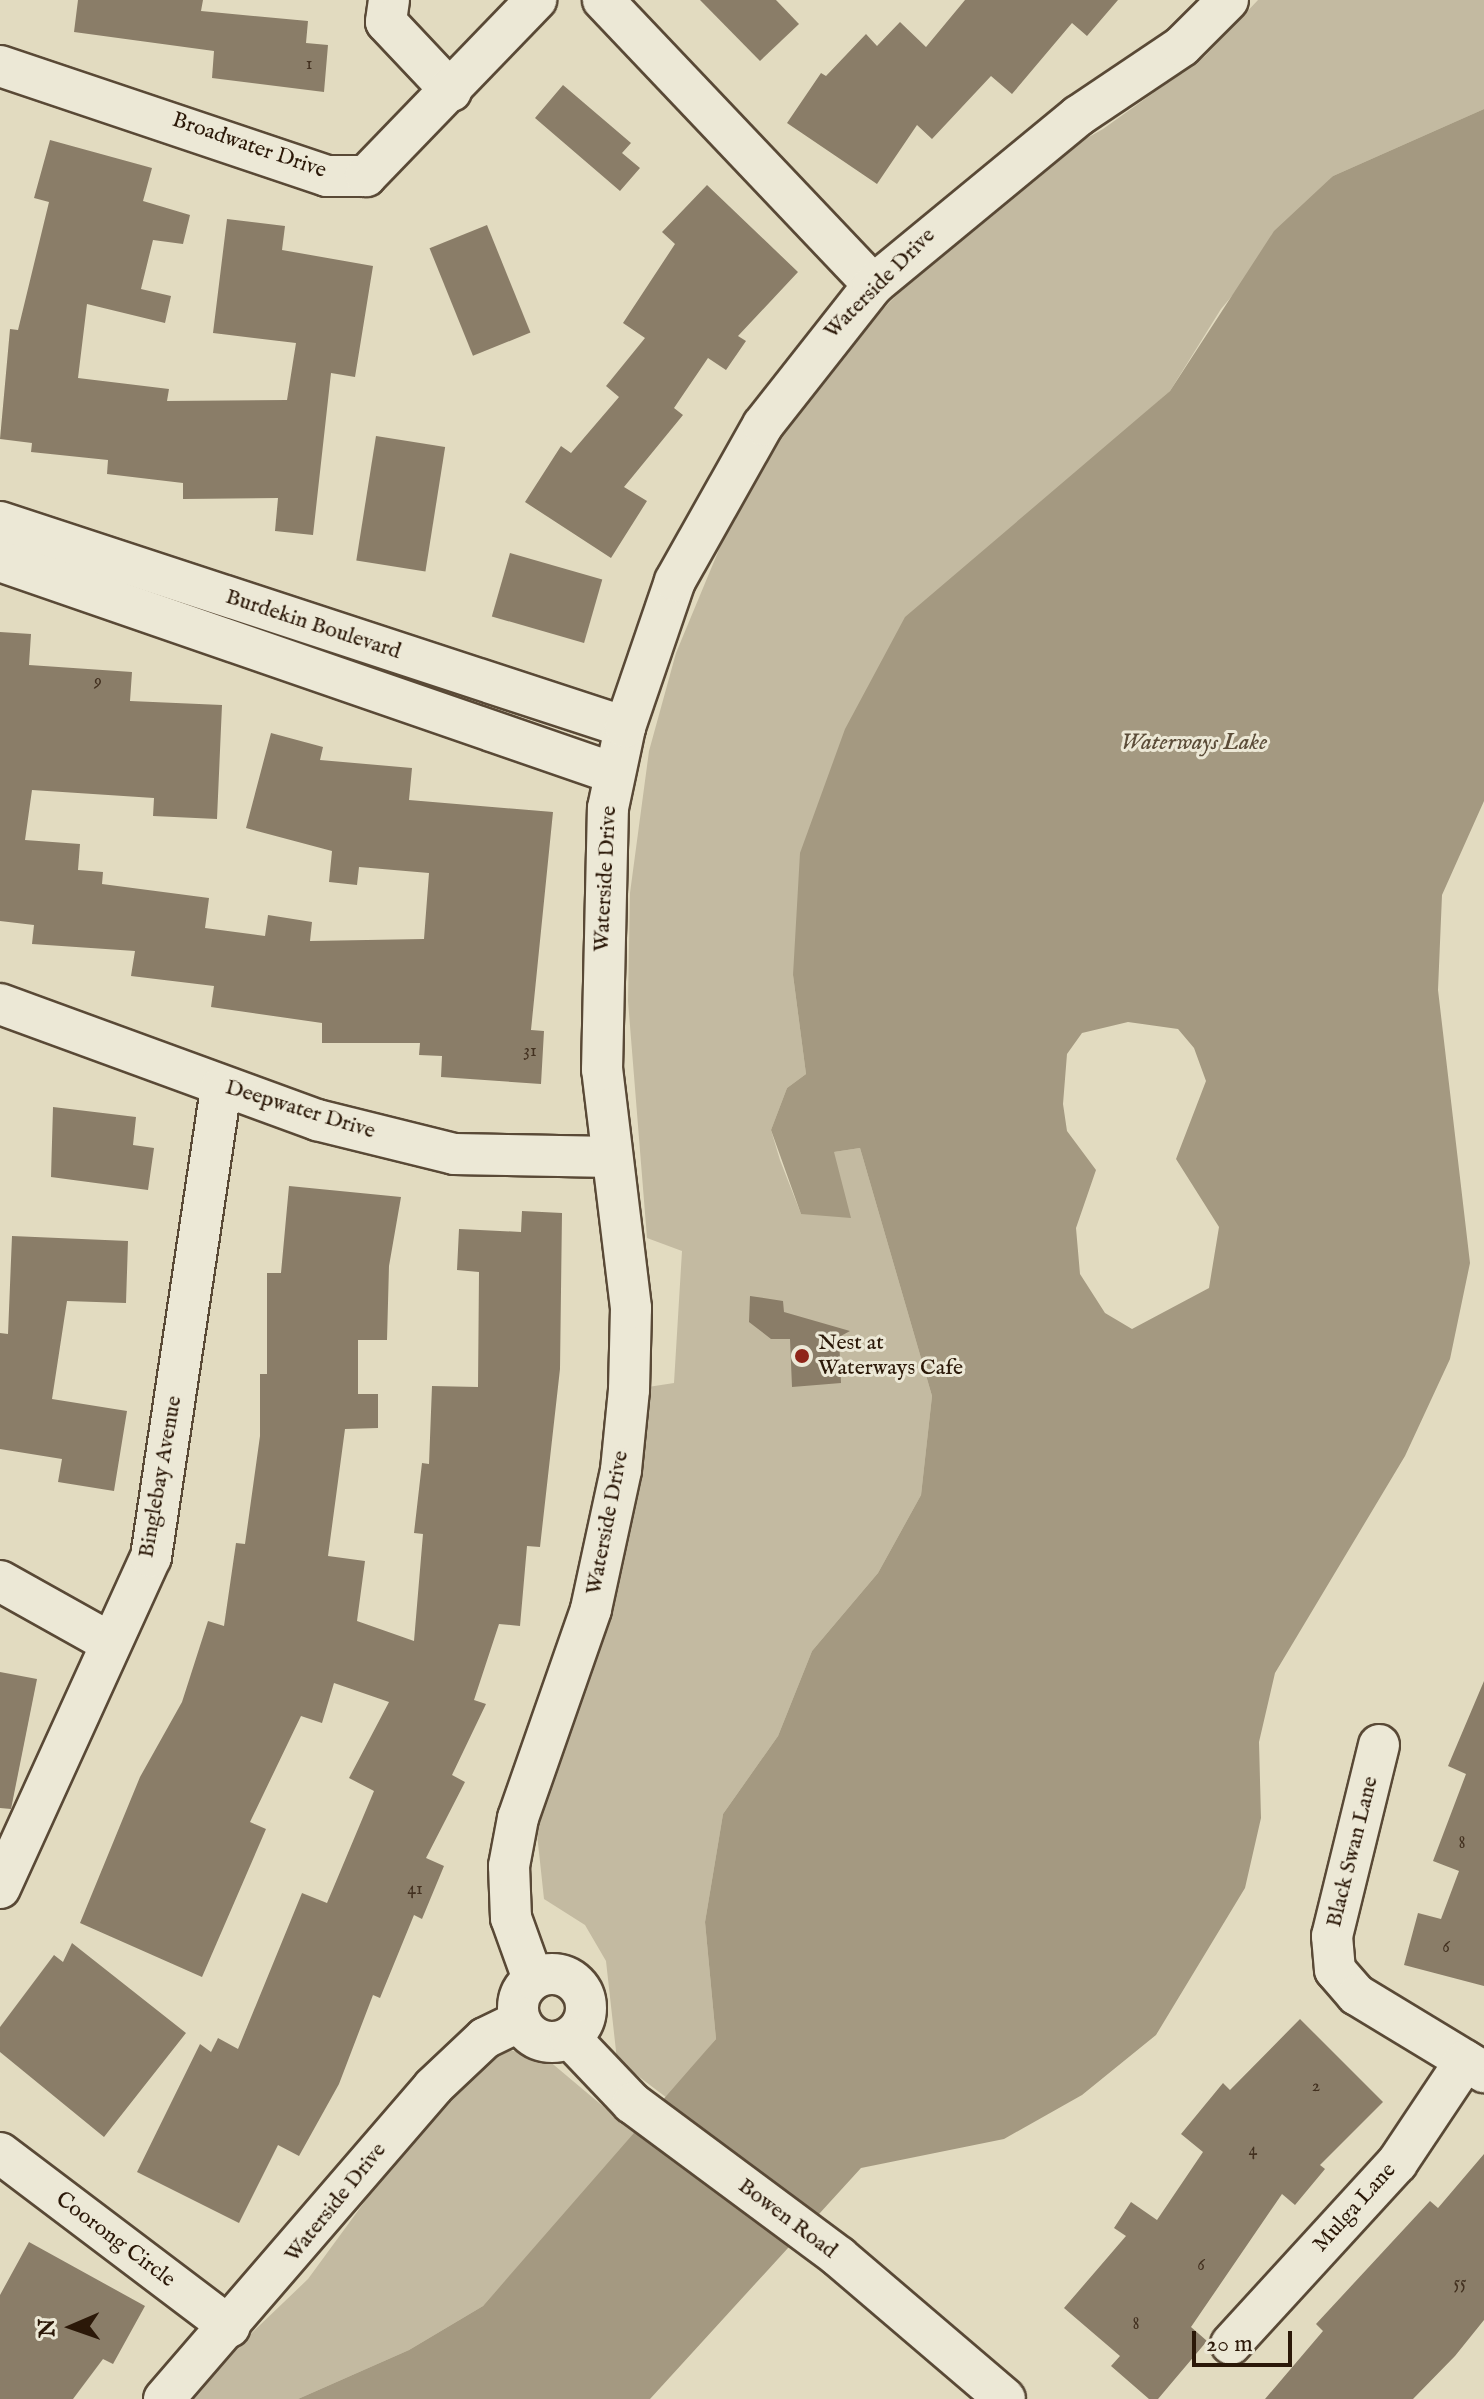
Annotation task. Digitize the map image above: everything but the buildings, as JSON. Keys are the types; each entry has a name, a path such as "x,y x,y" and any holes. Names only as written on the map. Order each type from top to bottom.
{"street":[{"path":"389,0 386,22 451,91"},
{"name":"Broadwater Drive","path":"0,66 18,84 163,117 327,176 366,176 536,0"},
{"path":"603,0 873,285"},
{"name":"Waterside Drive","path":"533,1979 511,1918 509,1866 518,1818 591,1609 621,1470 629,1390 631,1308 602,1057 613,773 625,727 675,581 719,494 812,354 873,285 1078,116 1182,46 1228,0"},
{"name":"Burdekin Boulevard","path":"0,522 625,727"},
{"name":"Burdekin Boulevard","path":"0,561 613,773"},
{"name":"Deepwater Drive","path":"0,1004 221,1086 454,1154 612,1157"},
{"name":"Binglebay Avenue","path":"0,1888 151,1557 221,1086"},
{"path":"0,1581 111,1643"},
{"name":"Black Swan Lane","path":"1379,1745 1332,1936 1335,1970 1357,1995 1475,2067"},
{"path":"556,1974 577,1985 585,2018 570,2038 543,2042 520,2021 520,1997 533,1979 556,1974"},
{"name":"Waterside Drive","path":"164,2399 230,2327 433,2087 485,2038 520,2021"},
{"name":"Bowen Road","path":"570,2038 632,2103 839,2257 1005,2399"},
{"name":"Mulga Lane","path":"1231,2344 1397,2163 1475,2067"},
{"name":"Coorong Circle","path":"0,2153 230,2327"}],"shaded area":[{"path":"1258,0 1484,0 1484,109 1333,176 1221,309 1170,391 1085,466 793,975 806,1074 787,1088 771,1130 801,1214 834,1152 860,1148 932,1396 921,1495 878,1573 812,1651 778,1736 723,1814 705,1922 716,2039 667,2098 617,2060 606,1961 585,1925 544,1899 534,1806 648,1387 674,1383 682,1251 647,1238 628,1001 630,893 649,751 676,653 740,499 824,369 1006,184 1103,129 1205,56"},
{"path":"499,2047 548,2060 636,2134 483,2306 409,2350 298,2399 183,2399 308,2279 442,2096"}],"water":[{"name":"Waterways Lake","path":"1484,109 1484,801 1442,895 1438,990 1470,1263 1450,1359 1405,1456 1275,1673 1259,1742 1261,1818 1245,1888 1156,2035 1082,2095 1004,2139 861,2168 650,2399 298,2399 409,2350 483,2306 716,2039 705,1922 723,1814 778,1736 812,1651 878,1573 921,1495 932,1396 860,1148 834,1152 851,1218 801,1214 771,1130 787,1088 806,1074 793,975 800,853 845,729 905,617 1170,391 1274,231 1333,176","holes":["1128,1022 1178,1029 1194,1048 1206,1081 1176,1159 1219,1227 1209,1288 1132,1329 1105,1313 1080,1274 1076,1228 1096,1170 1067,1131 1063,1104 1067,1054 1082,1033"]}],"place":[{"name":"Nest at Waterways Cafe","path":"802,1356"}]}
